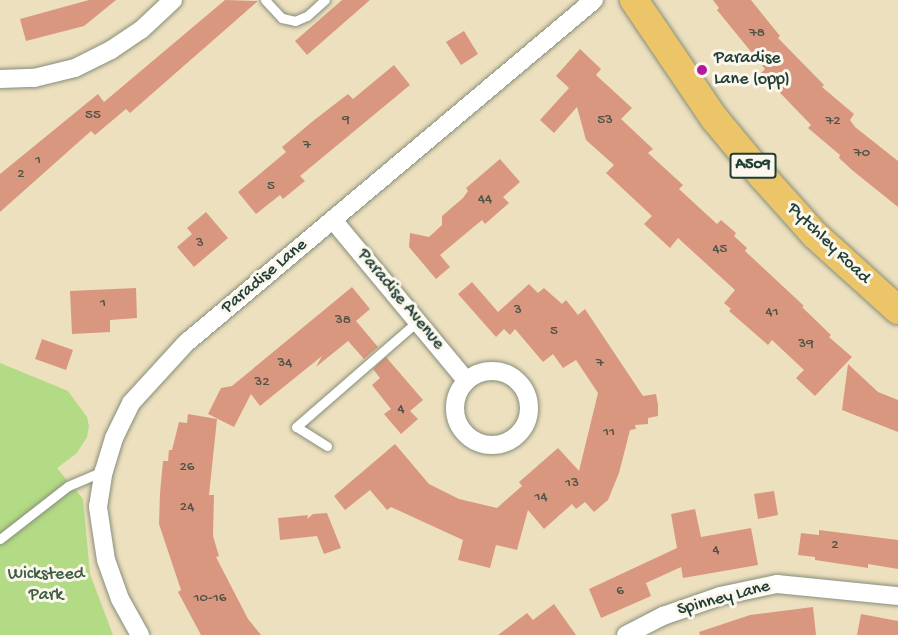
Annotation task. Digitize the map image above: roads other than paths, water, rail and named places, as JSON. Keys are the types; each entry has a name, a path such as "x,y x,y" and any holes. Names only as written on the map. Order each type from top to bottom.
{"main road":[{"name":"Pytchley Road","path":"634,0 714,118 763,177 815,235 898,310"}],"street":[{"path":"0,79 34,78 75,68 111,50 141,30 172,0"},
{"name":"Paradise Lane","path":"140,635 120,599 106,560 98,507 104,471 114,438 131,403 150,379 186,343 594,0"},
{"name":"Paradise Avenue","path":"333,220 466,380"},
{"path":"484,371 503,372 520,382 529,400 528,419 518,436 501,445 491,445 481,444 465,434 455,417 456,397 466,380 484,371"},
{"name":"Spinney Lane","path":"626,635 663,616 720,596 777,584 898,596"}],"lane":[{"path":"265,0 282,18 295,21 307,16 325,0"},
{"path":"327,446 296,427 418,321"},
{"path":"0,538 68,486 104,471"}],"place":[{"name":"Paradise Lane (opp)","path":"702,70"}],"park label":[{"name":"Wicksteed Park","path":"46,586"}]}
